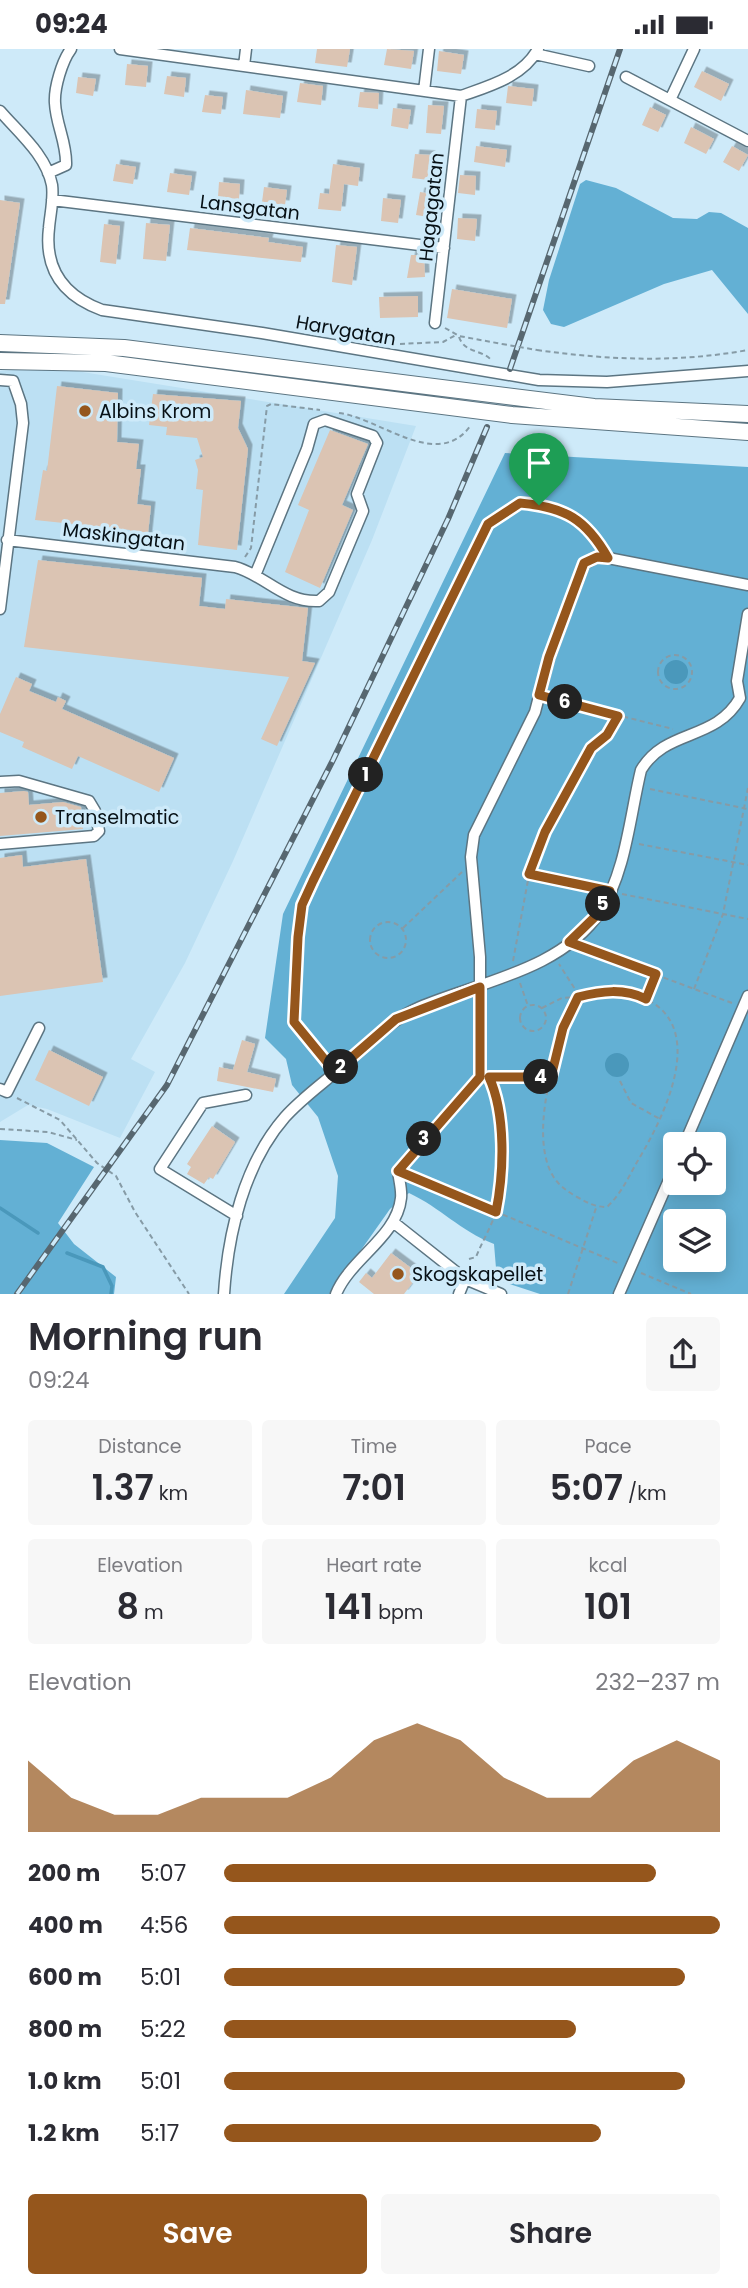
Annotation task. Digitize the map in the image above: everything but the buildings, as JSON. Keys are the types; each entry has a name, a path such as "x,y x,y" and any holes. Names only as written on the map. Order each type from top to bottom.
{"highway":[{"path":"0,343 136,349 581,405 748,414"},
{"path":"0,361 106,363 512,415 748,432"}],"street":[{"path":"0,111 41,159 48,173 66,165 67,150 55,102 66,56 71,49"},
{"path":"120,49 461,96 512,76 537,52 589,66"},
{"path":"244,66 246,49"},
{"path":"424,91 429,49"},
{"path":"670,100 694,49"},
{"path":"626,77 748,141"},
{"name":"Hagagatan","path":"435,323 461,96"},
{"name":"Harvgatan","path":"48,173 52,200 48,255 56,276 71,295 102,310 262,333 473,371 539,380 607,382 691,378 748,371"},
{"name":"Lansgatan","path":"52,200 444,248"},
{"path":"0,380 13,381 17,388 23,423 0,609"},
{"path":"326,420 373,436 377,443 357,494 363,511 329,593 319,601 310,602 279,593 256,573 307,449 314,424 326,420"},
{"name":"Maskingatan","path":"8,540 236,568 256,573"},
{"path":"335,1294 346,1276 393,1222 401,1196 398,1171 480,1077 480,987 472,862 474,835 535,712 549,657 584,563 597,557 608,558 748,586"},
{"path":"224,1294 242,1192 267,1144 300,1102 396,1019 516,972 569,942 600,912 610,891 637,786 649,757 668,742 704,731 722,721 740,698 737,681 748,614"},
{"path":"0,782 19,781 89,800 95,811 99,831 94,836 0,844"},
{"path":"690,1132 748,996"},
{"path":"4,1091 39,1028"},
{"path":"237,1216 160,1169 203,1103 246,1095"},
{"path":"619,1294 663,1193"},
{"path":"393,1222 466,1279 501,1294"},
{"path":"458,1294 466,1279"}],"path":[{"path":"435,323 457,335 502,344 625,360 678,360 748,350"},
{"path":"390,344 443,342 457,335"},
{"path":"457,335 468,350 489,357 492,367"},
{"path":"236,568 251,548 267,406 271,404 325,411"},
{"path":"338,412 352,414 417,442 436,445 465,434 472,424"},
{"path":"335,1072 294,1022 293,1000 302,905 488,524 520,503 561,510 596,535 608,558"},
{"path":"676,655 685,657 693,674 689,683 680,689 671,689 662,683 658,674 666,657 676,655"},
{"path":"539,695 691,734"},
{"path":"528,1006 513,961 529,874 545,832 591,748 607,735 618,716"},
{"path":"637,786 746,809"},
{"path":"694,989 723,914 746,809 748,788"},
{"path":"624,841 748,865"},
{"path":"402,929 472,862"},
{"path":"529,874 748,919"},
{"path":"383,923 393,923 402,929 406,938 404,948 398,956 388,958 378,955 371,948 370,937 374,928 383,923"},
{"path":"569,942 743,1007"},
{"path":"552,953 580,997"},
{"path":"646,999 656,974"},
{"path":"542,1008 546,1015 540,1030 531,1031 524,1028 520,1012 528,1006 542,1008 562,998 616,991 635,993 661,1007 678,1042 678,1073 661,1119 617,1198 607,1207 597,1207 563,1188 552,1174 545,1148 544,1114 551,1077 563,1028 580,997"},
{"path":"469,1259 476,1257 496,1212 500,1175 499,1130 494,1087 489,1077 551,1077"},
{"path":"620,1080 631,1103 661,1119"},
{"path":"4,1091 60,1120 97,1163 116,1176 135,1212 189,1294"},
{"path":"0,1129 48,1132 78,1140"},
{"path":"398,1171 691,1294"},
{"path":"568,1294 597,1207"}],"shaded area":[{"path":"586,180 616,188 673,218 697,219 709,212 721,213 748,228 748,314 712,270 664,284 564,327 551,324 543,310 549,280 580,184"},
{"path":"70,370 416,426 372,540 233,861 185,963 131,1059 155,1072 120,1138 47,1109 28,1105 0,1122 0,371"},
{"path":"505,453 748,467 748,1294 540,1294 497,1280 494,1244 409,1193 390,1209 330,1294 284,1294 335,1218 338,1176 318,1117 292,1085 286,1059 265,1038 283,914"},
{"path":"676,660 684,664 688,672 684,680 676,684 668,680 664,672 668,664"},
{"path":"617,1053 625,1057 629,1065 625,1073 617,1077 609,1073 605,1065 609,1057"},
{"path":"0,1140 47,1143 94,1167 58,1223 74,1244 116,1277 114,1294 0,1294"}],"waterway":[{"path":"0,1208 38,1233"},
{"path":"67,1253 103,1267 112,1286 111,1294"}],"railway":[{"path":"510,369 620,49"},
{"path":"17,1294 167,1085 333,760 448,519 487,427"}],"place":[{"name":"Albins Krom","path":"85,411"},
{"name":"Transelmatic","path":"41,817"},
{"name":"Skogskapellet","path":"398,1274"}],"route":[{"path":"520,503 539,505 561,510 578,520 596,535 608,558 597,557 584,563 549,657 539,695 618,716 607,735 591,748 545,832 529,874 610,891 600,912 569,942 656,974 646,999 635,993 616,991 593,992 578,997 563,1028 551,1077 489,1077 494,1087 499,1130 500,1175 496,1212 398,1171 413,1150 480,1077 480,987 421,1007 396,1019 335,1072 294,1022 293,1000 302,905 488,524 520,503"}]}
